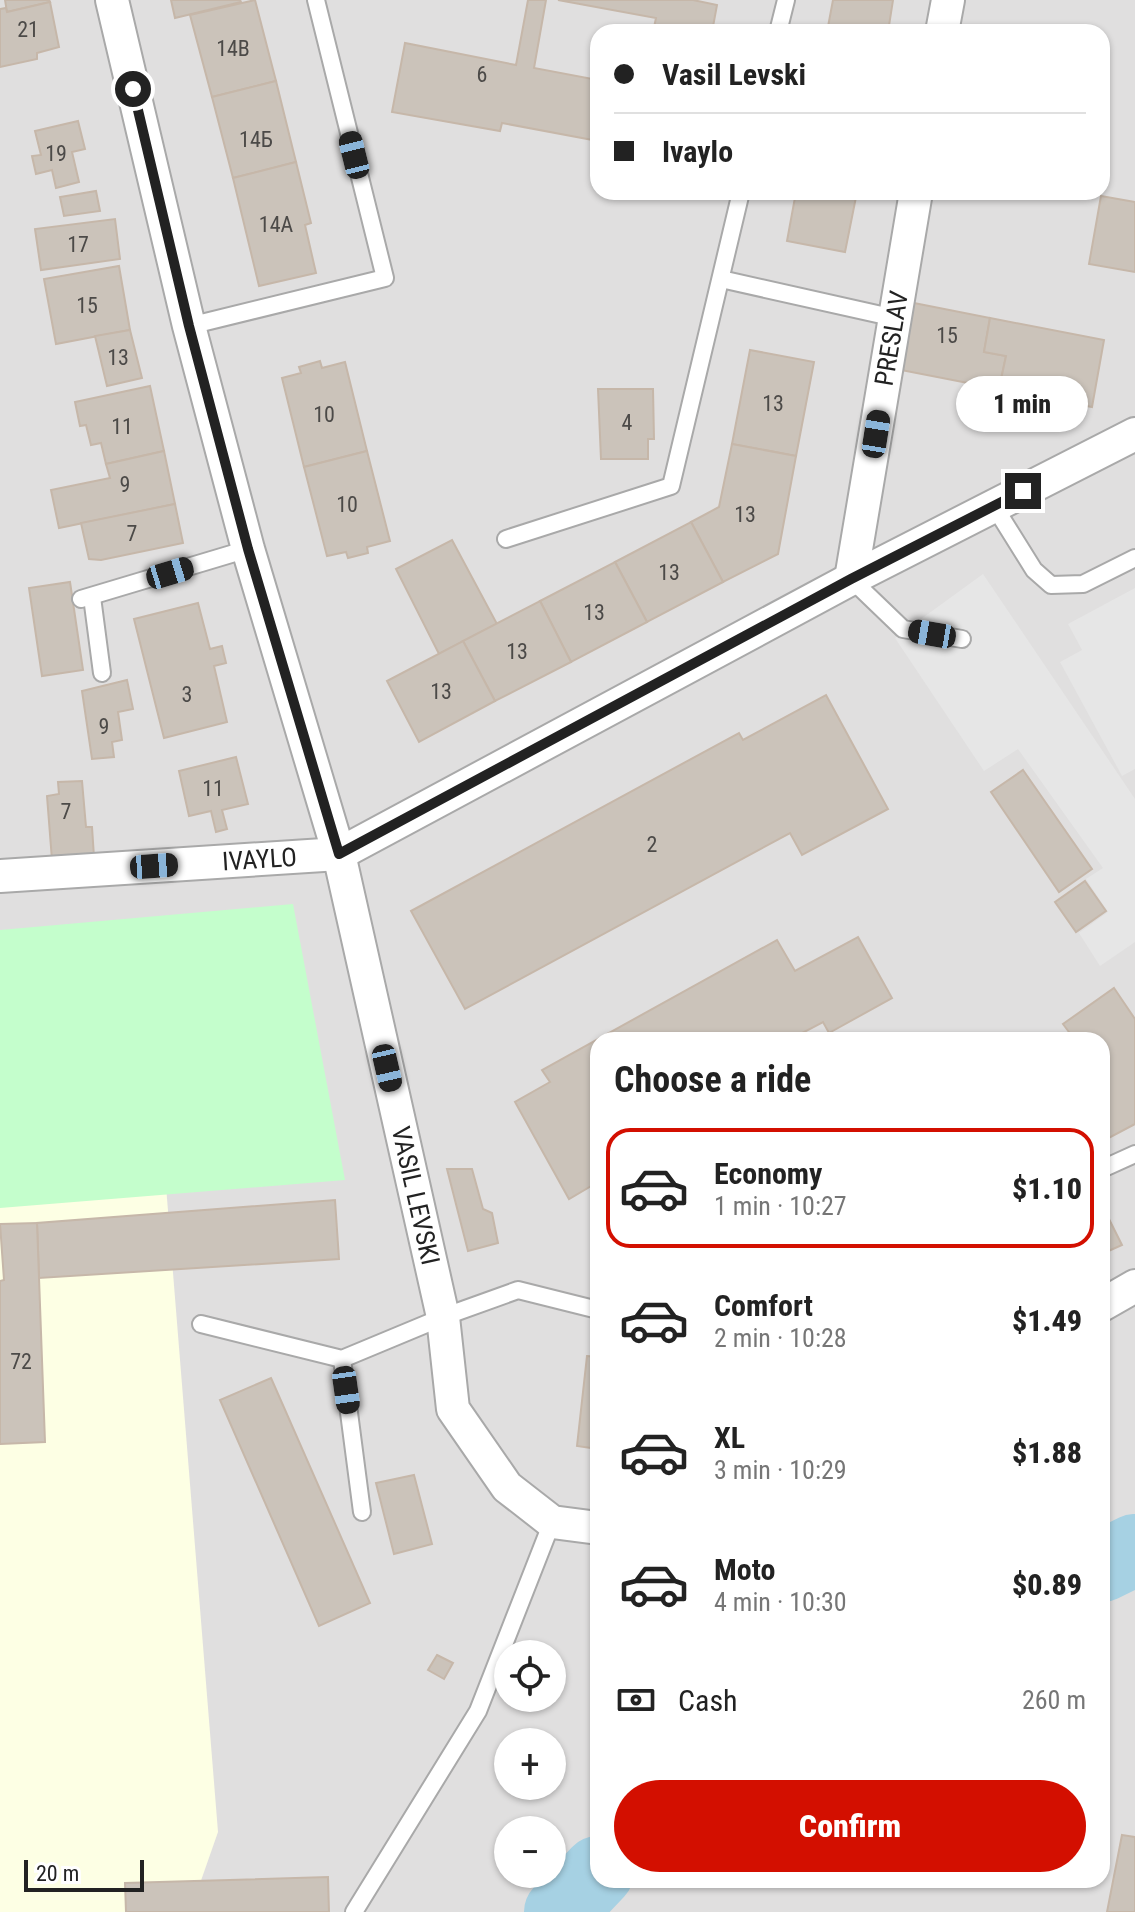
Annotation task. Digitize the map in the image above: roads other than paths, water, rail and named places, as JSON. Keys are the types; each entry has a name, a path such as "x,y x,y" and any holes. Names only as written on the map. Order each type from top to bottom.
{"street":[{"name":"VASIL LEVSKI","path":"112,0 189,326 248,549 339,854 443,1317 453,1409 507,1487 552,1522"},
{"path":"944,24 948,0"},
{"name":"PRESLAV","path":"851,579 915,200"},
{"name":"IVAYLO","path":"0,876 339,854 851,579 1135,434"},
{"path":"1110,1300 1135,1286"},
{"path":"552,1522 590,1527"}],"lane":[{"path":"189,326 385,278 316,0"},
{"path":"780,24 786,0"},
{"path":"506,539 671,486 739,200"},
{"path":"721,279 895,318"},
{"path":"994,506 1034,570 1051,585 1083,584 1135,558"},
{"path":"102,673 86,598 248,549"},
{"path":"851,579 903,629 962,639"},
{"path":"1110,1165 1135,1154"},
{"path":"201,1324 342,1359 518,1290 590,1308"},
{"path":"342,1359 362,1512"},
{"path":"354,1912 478,1711 552,1522"}],"waterway":[{"path":"1110,1562 1135,1550"},
{"path":"560,1912 590,1880"}]}
